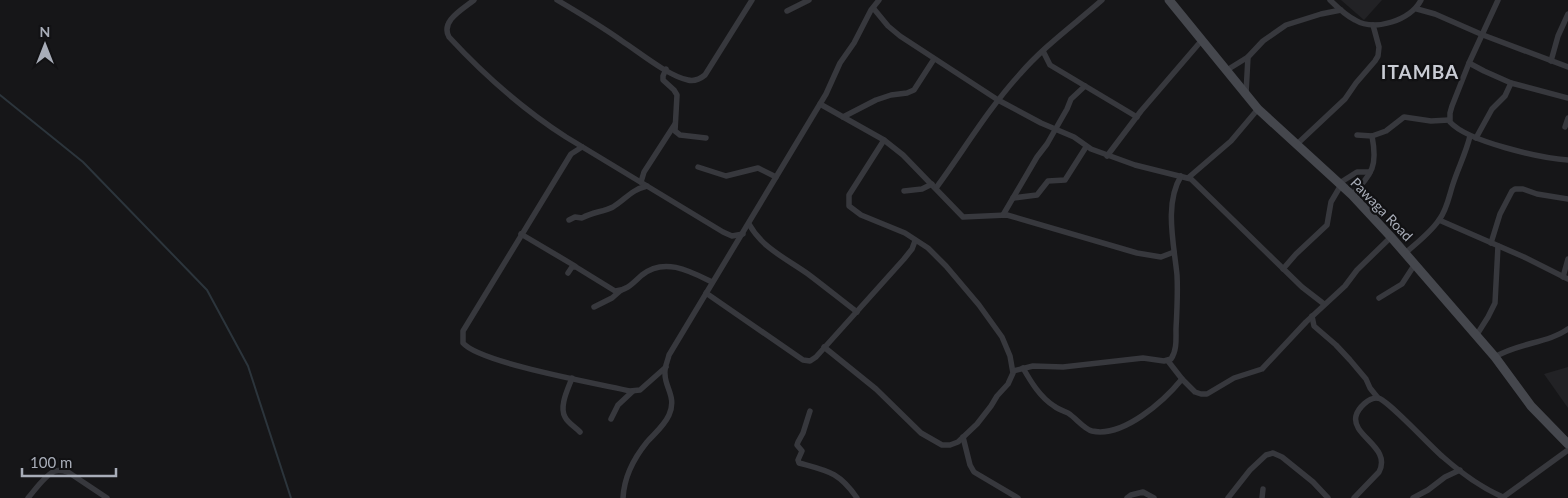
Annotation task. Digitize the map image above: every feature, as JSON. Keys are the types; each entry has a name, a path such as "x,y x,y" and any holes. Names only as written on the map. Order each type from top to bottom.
{"main road":[{"name":"Pawaga Road","path":"1172,1 1258,109 1352,195 1415,264 1495,357 1567,450"}],"street":[{"path":"474,0 449,21 446,26 446,32 488,78 541,121 582,147 723,232 732,236 743,234"},
{"path":"557,0 622,40 646,58 689,81 700,79 705,75 752,0"},
{"path":"787,11 809,0"},
{"path":"871,0 872,9 891,29 998,100 1074,138 1086,147 1107,156 1188,178 1197,184 1283,269 1324,304"},
{"path":"623,498 626,479 636,460 646,444 664,424 670,413 671,391 665,373 669,355 826,94 840,63 879,0"},
{"path":"904,190 934,186 998,100 1021,73 1102,0"},
{"path":"1330,0 1355,20 1373,25 1411,14 1417,9 1421,0"},
{"path":"1449,120 1452,106 1469,63 1498,0"},
{"path":"1417,9 1435,14 1483,35 1568,67"},
{"path":"1227,70 1248,57 1257,46 1281,27 1321,14 1341,10"},
{"path":"1551,60 1558,36 1567,17"},
{"path":"1296,145 1345,99 1375,61 1378,56 1379,47 1373,25"},
{"path":"1107,156 1137,117 1202,40"},
{"path":"1043,52 1050,65 1137,117"},
{"path":"1246,93 1248,57"},
{"path":"843,118 876,100 914,90 934,59"},
{"path":"1469,63 1484,72 1511,83 1568,98"},
{"path":"666,69 663,80 677,95 675,132 677,134 706,138"},
{"path":"1405,253 1424,237 1439,220 1449,200 1453,183 1473,137 1492,109 1505,96 1511,83"},
{"path":"1003,215 1037,157 1045,148 1067,109 1070,99 1085,86"},
{"path":"820,104 884,140 903,155 964,217 1003,215 1137,253 1161,257 1174,252"},
{"path":"1188,178 1231,141 1258,109"},
{"path":"1356,135 1372,136 1386,131 1404,118 1431,121 1449,120"},
{"path":"1565,127 1568,118"},
{"path":"1449,120 1455,127 1473,137 1543,157 1568,160"},
{"path":"641,182 644,172 675,124"},
{"path":"1352,195 1375,164 1372,136"},
{"path":"824,347 876,389 921,433 942,445 950,445 963,437 977,424 1012,379 1013,371 1006,346 987,315 946,266 928,248 905,233 861,216 849,206 849,195 884,140"},
{"path":"582,147 570,154 521,234 463,331 463,343 467,348 480,354 542,372 633,391 640,390 666,367"},
{"path":"1013,198 1037,195 1048,181 1065,180 1086,147"},
{"path":"698,167 726,176 758,168 776,177"},
{"path":"1283,269 1327,224 1331,202 1339,185 1357,172 1370,172"},
{"path":"1168,361 1174,356 1176,348 1178,296 1172,198 1181,176"},
{"path":"570,220 575,217 582,218 607,210 634,190 647,186"},
{"path":"1492,243 1500,214 1512,191 1515,189 1568,198"},
{"path":"1439,220 1524,257 1566,278 1568,259"},
{"path":"749,224 763,243 856,312"},
{"path":"521,234 609,288 620,291"},
{"path":"1013,371 1023,368 1143,358 1168,361 1195,392 1207,394 1234,378 1262,369 1391,237"},
{"path":"706,293 805,361 814,359 904,259 915,241"},
{"path":"1476,336 1495,302 1498,246"},
{"path":"1379,298 1402,284 1415,264"},
{"path":"594,307 632,285 644,274 660,267 677,266 712,282"},
{"path":"568,273 572,267 576,267"},
{"path":"1312,316 1314,326 1350,360 1366,379 1378,398 1386,402 1444,458 1502,498 1567,450"},
{"path":"1495,357 1508,349 1556,335 1568,328"},
{"path":"1023,368 1030,381 1054,407 1068,414 1090,430 1100,432 1118,428 1136,419 1157,405 1182,379"},
{"path":"572,378 565,398 564,412 566,418 580,432"},
{"path":"611,419 618,404 633,391"},
{"path":"1354,498 1382,467 1380,456 1358,428 1356,420 1358,411 1366,403 1378,398"},
{"path":"810,411 797,445 802,451 798,460 799,463 831,472 840,477 857,498"},
{"path":"963,437 970,465 974,472 1017,498"},
{"path":"1228,498 1250,470 1266,455 1273,454 1282,456 1313,482 1328,498"},
{"path":"28,498 51,474 61,470 68,472 107,498"},
{"path":"1413,498 1428,490 1445,477 1460,470"},
{"path":"1262,498 1263,489"},
{"path":"1127,498 1142,492 1154,498"}],"shaded area":[{"path":"1341,0 1382,0 1364,20"},
{"path":"1568,367 1568,408 1544,374"}],"waterway":[{"path":"0,95 83,162 207,290 248,366 291,498"}],"district":[{"name":"ITAMBA","path":"1420,71"}]}
